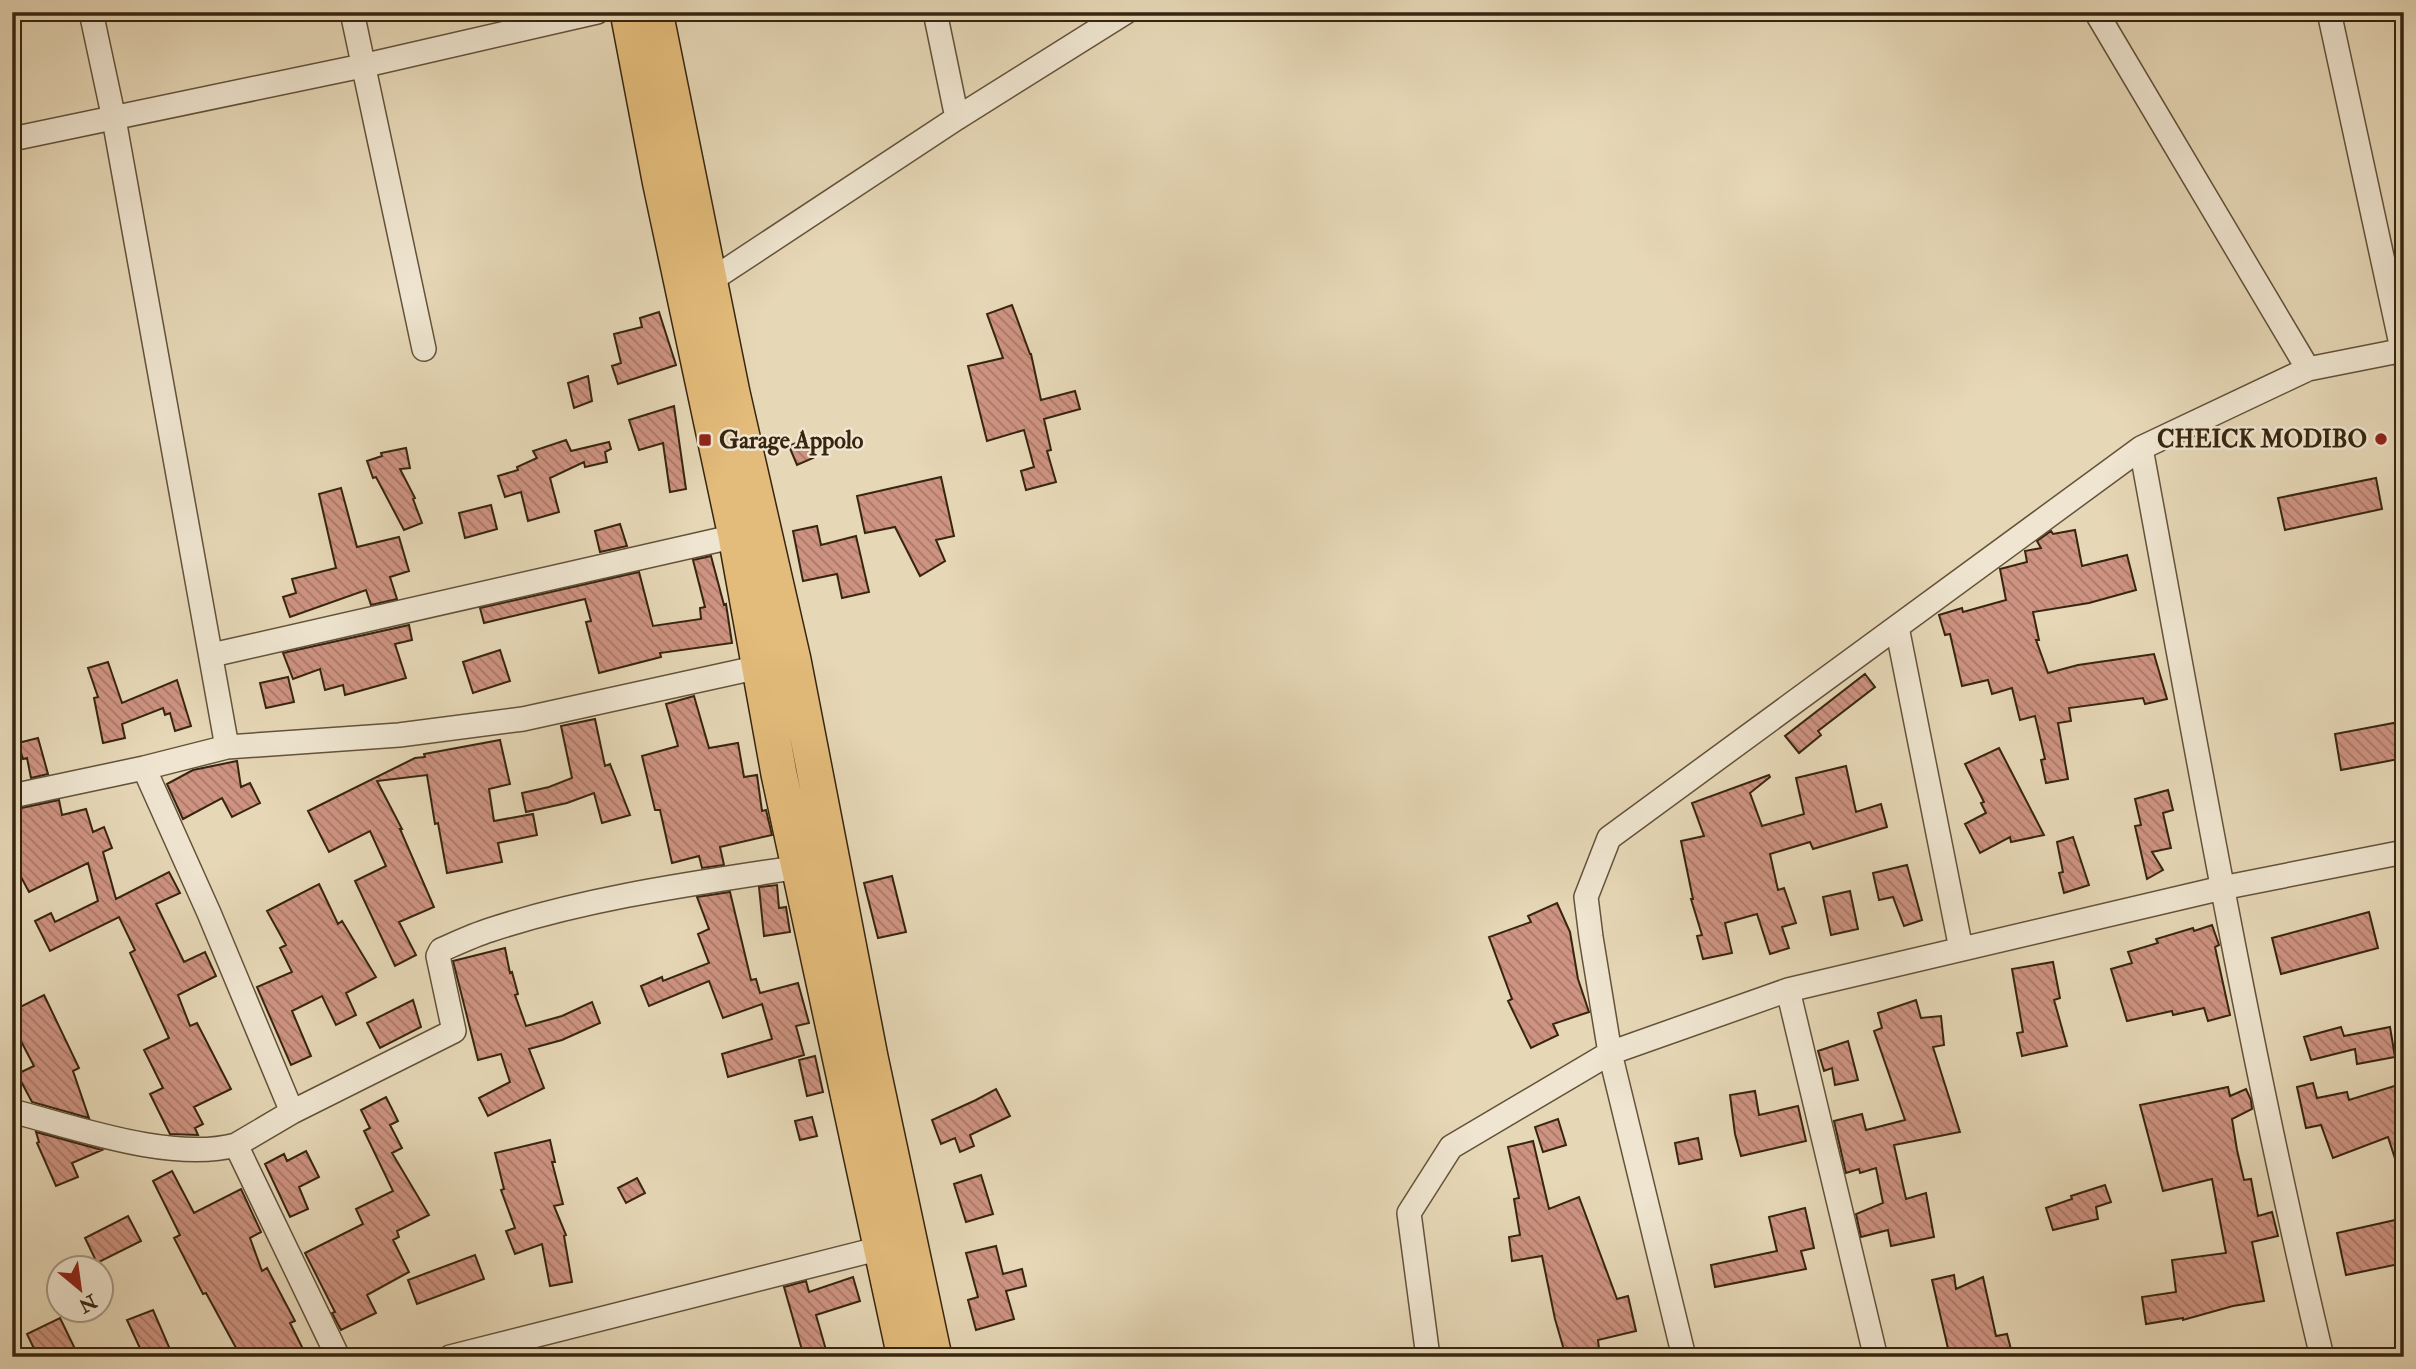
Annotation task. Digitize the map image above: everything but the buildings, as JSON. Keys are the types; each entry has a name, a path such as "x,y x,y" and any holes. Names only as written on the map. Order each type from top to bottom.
{"main road":[{"path":"628,12 762,529 793,660 870,1057 895,1244 905,1357"},
{"path":"655,12 736,536 779,774 895,1244 934,1357"}],"street":[{"path":"91,12 114,119 227,747"},
{"path":"352,12 424,349"},
{"path":"12,139 362,66 597,12"},
{"path":"935,12 957,118"},
{"path":"697,285 1126,12"},
{"path":"2096,12 2308,369"},
{"path":"1685,1357 1610,1053 1586,897 1609,838 2141,448 2308,369 2403,353 2329,12"},
{"path":"2141,448 2222,888 2298,1257 2322,1357"},
{"path":"212,655 736,536"},
{"path":"1897,627 1961,948"},
{"path":"12,796 227,747 399,735 523,719 793,660"},
{"path":"144,768 209,913 292,1112"},
{"path":"1428,1357 1409,1213 1451,1147 1610,1053 1788,990 2222,888 2404,852"},
{"path":"12,1111 148,1145 179,1150 224,1148 454,1031 438,956 441,950 489,930 559,911 680,886 800,867"},
{"path":"1788,990 1874,1350"},
{"path":"236,1144 338,1357"},
{"path":"450,1357 895,1244"}],"place":[{"name":"CHEICK MODIBO","path":"2381,439"},
{"name":"Garage Appolo","path":"705,440"}]}
